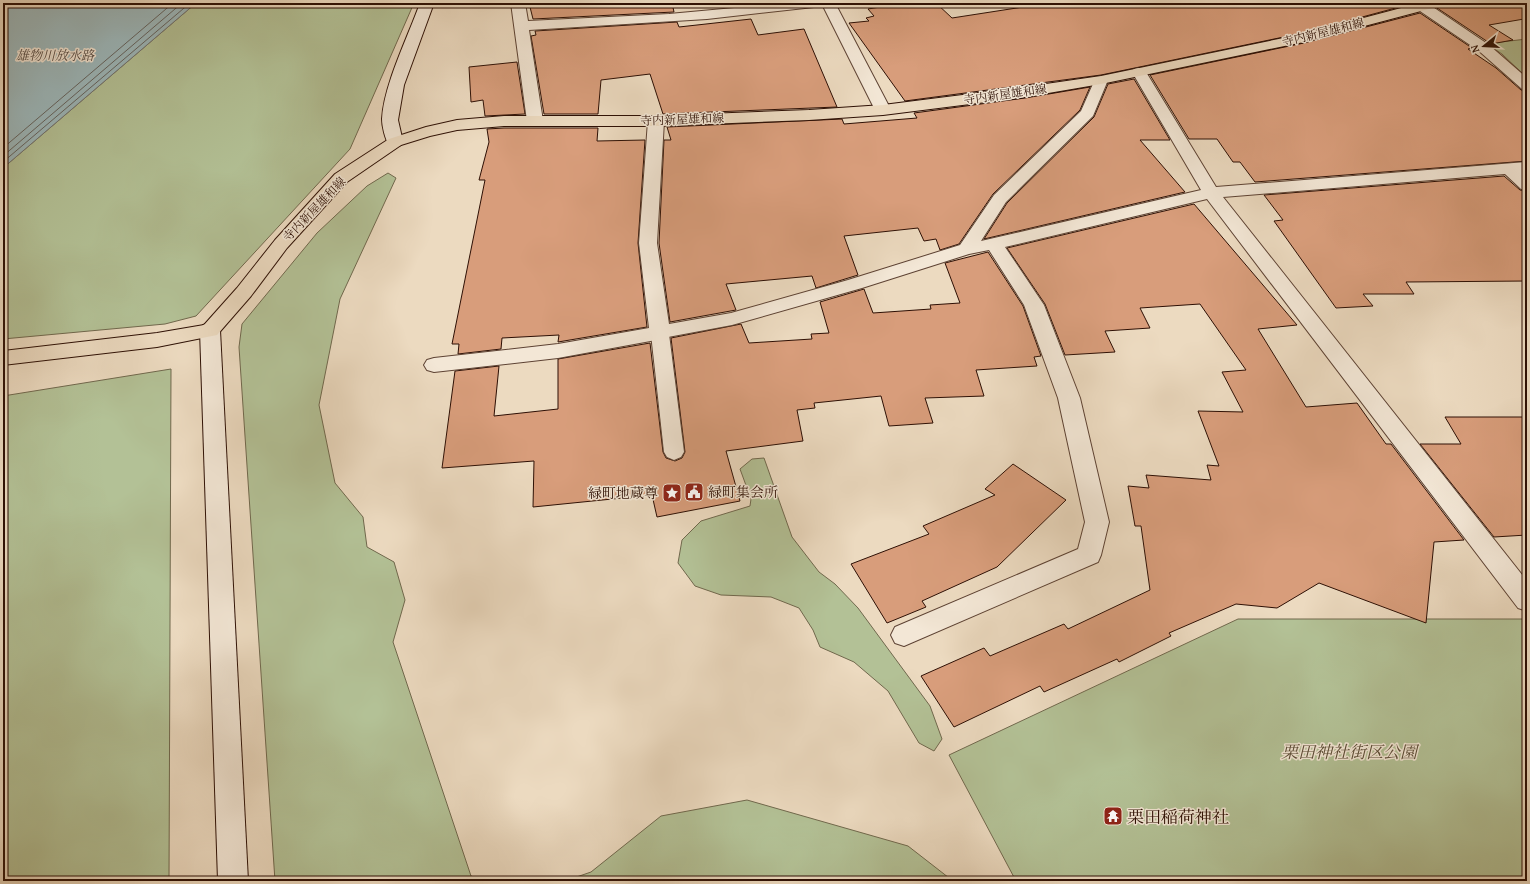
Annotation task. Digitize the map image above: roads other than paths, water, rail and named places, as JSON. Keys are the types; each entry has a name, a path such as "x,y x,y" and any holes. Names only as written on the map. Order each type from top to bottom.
{"main road":[{"name":"寺内新屋雄和線","path":"210,330 244,292 280,244 341,178 395,142 426,132 458,125 535,121 656,121 883,110 1025,92 1102,80 1304,38 1428,5"},
{"path":"3,358 157,340 210,330"}],"street":[{"path":"395,142 390,120 397,85 427,3"},
{"path":"518,3 520,26 535,121"},
{"path":"520,26 665,20 766,10 818,3"},
{"path":"828,3 883,110"},
{"path":"1428,5 1484,48 1527,86"},
{"path":"1139,72 1211,193 1280,284 1443,490 1527,600"},
{"path":"966,249 1000,199 1088,113 1102,80"},
{"path":"656,121 648,243 660,334"},
{"path":"434,365 558,351 660,334 732,319 855,284 966,249 994,244 1211,193 1527,167"},
{"path":"1510,169 1527,186"},
{"path":"904,635 1089,555 1098,522 1069,398 1034,304 994,244"},
{"path":"210,330 232,881"}],"lane":[{"path":"660,334 674,452"}],"water":[{"name":"雄物川放水路","path":"3,3 196,3 3,168"}],"place":[{"name":"緑町集会所","path":"694,492"},
{"name":"緑町地蔵尊","path":"672,493"},
{"name":"栗田稲荷神社","path":"1113,816"}],"park label":[{"name":"栗田神社街区公園","path":"1349,751"}]}
